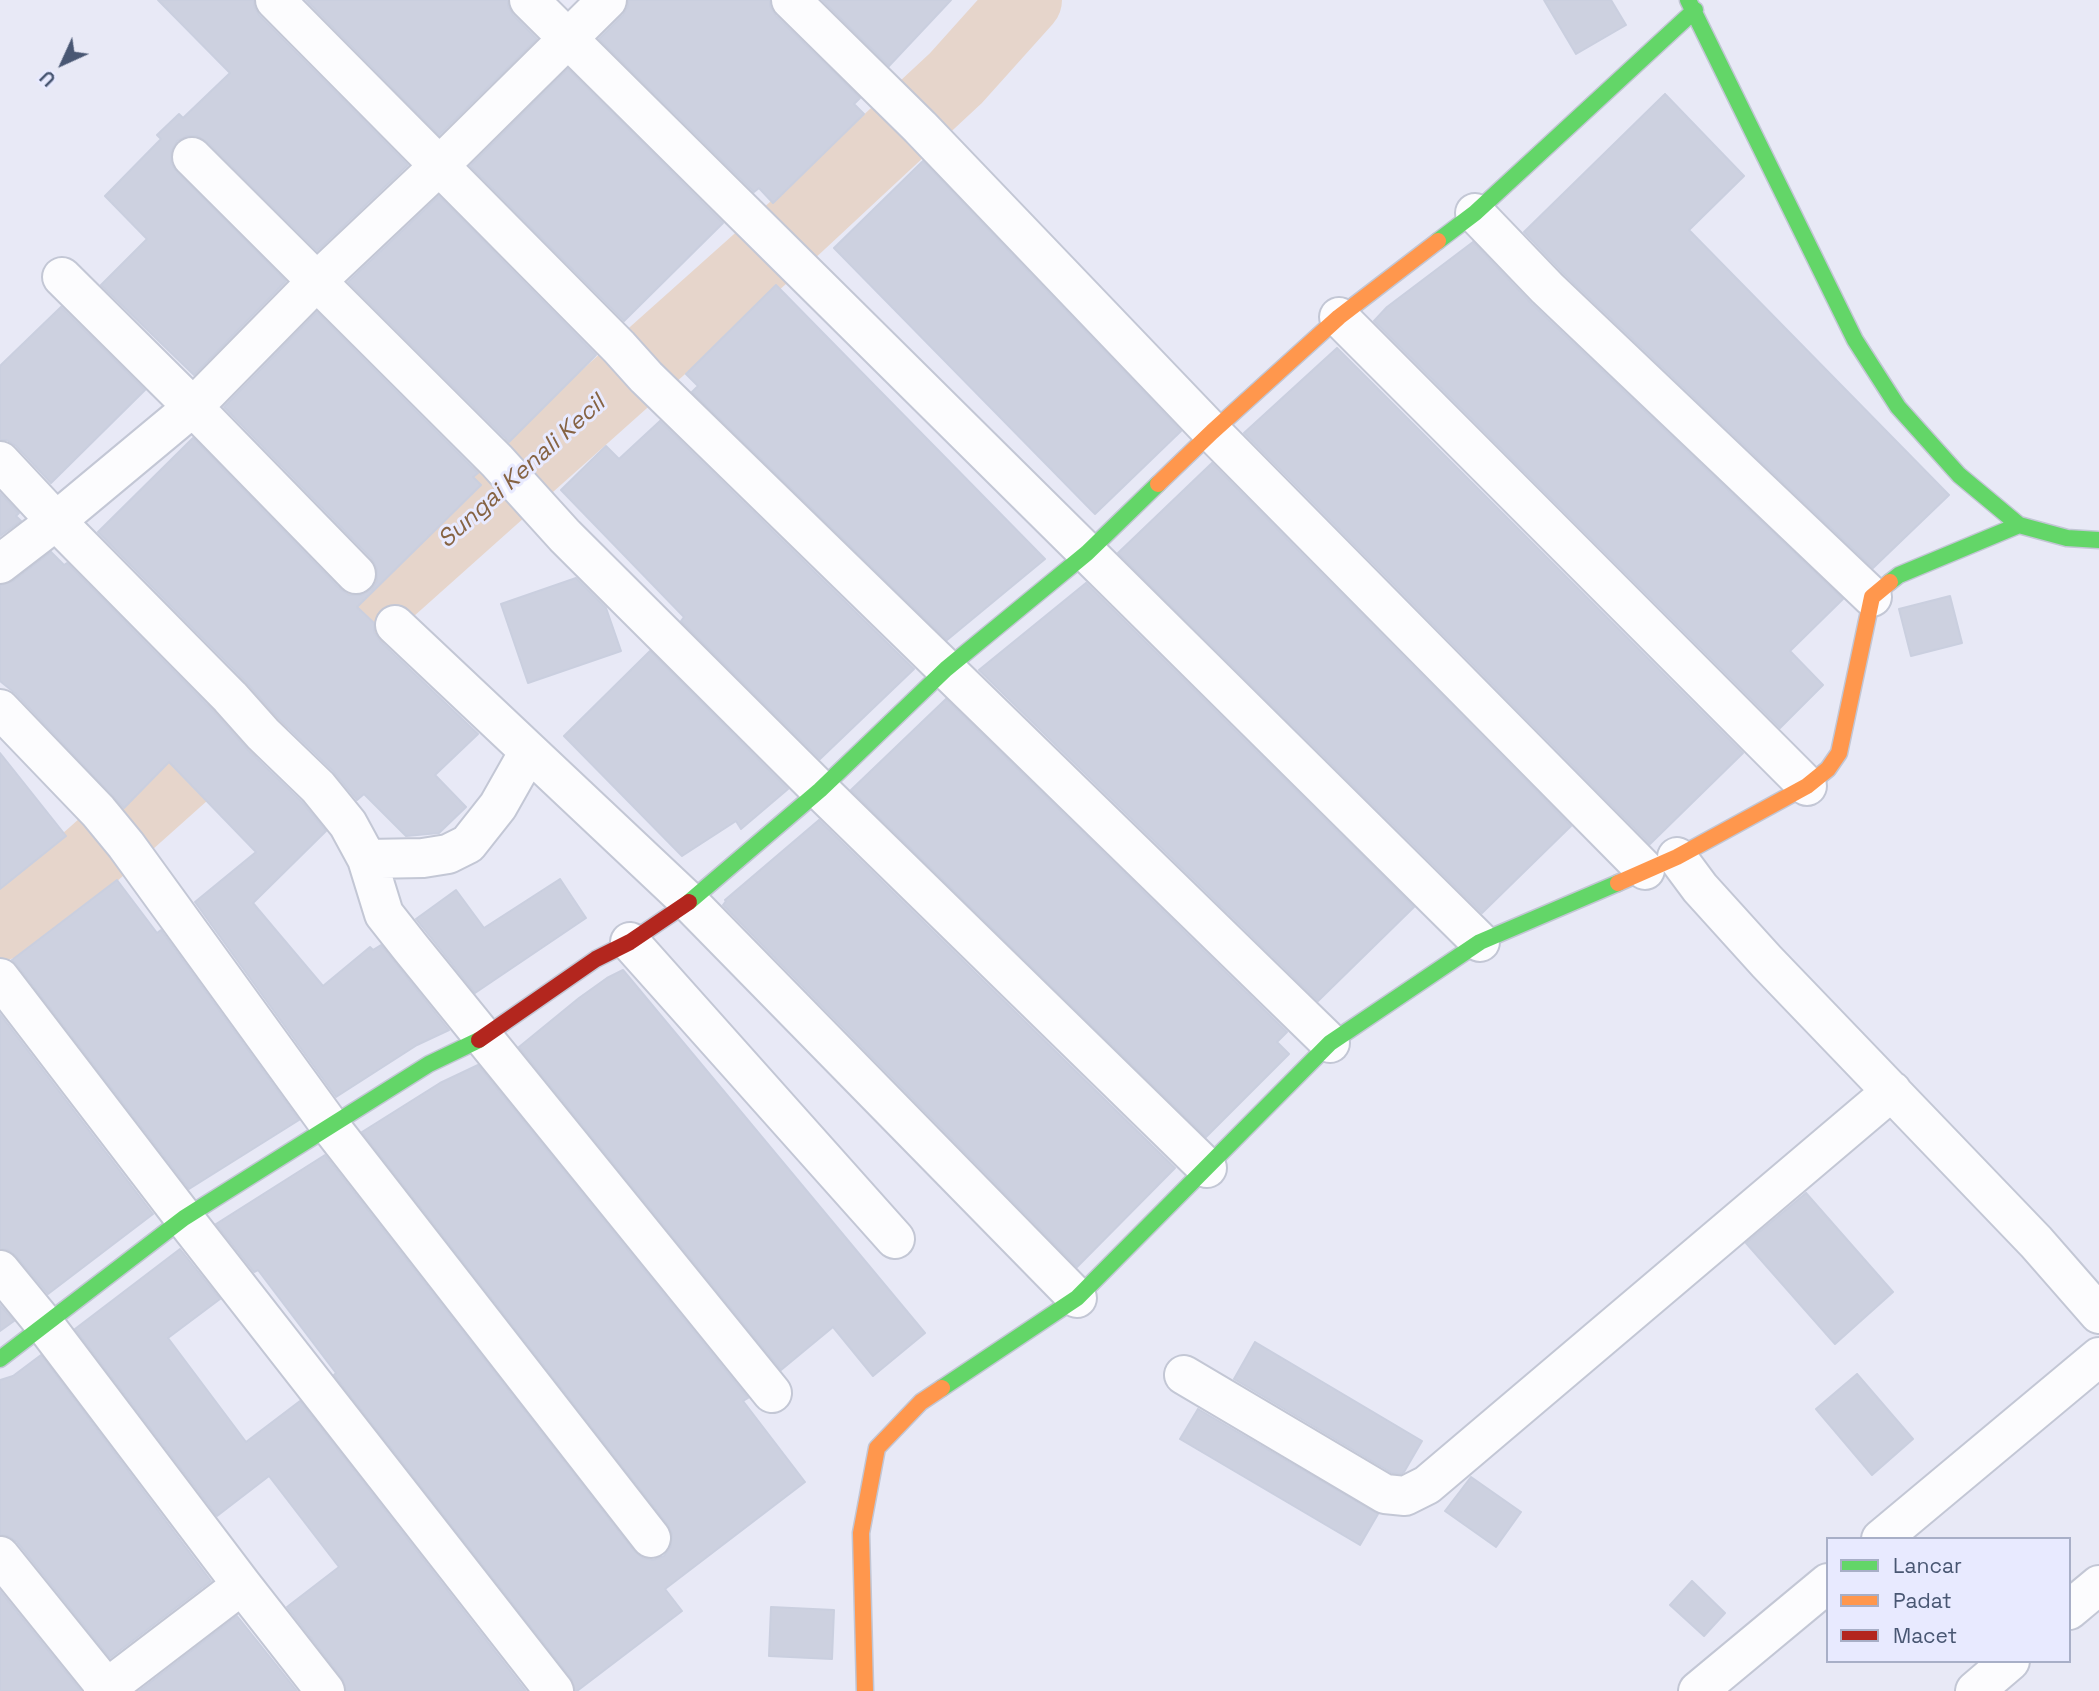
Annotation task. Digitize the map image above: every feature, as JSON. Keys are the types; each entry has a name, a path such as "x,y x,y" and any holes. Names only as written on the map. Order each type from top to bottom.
{"street":[{"path":"275,0 646,377 1330,1044"},
{"path":"529,0 1480,943"},
{"path":"0,564 193,407 317,281 439,166 607,0"},
{"path":"791,0 920,127 1212,432 1661,864 1700,887 1767,962 2036,1242 2099,1314"},
{"path":"0,1359 184,1218 429,1064 484,1038 596,959 630,942 689,902 820,790 946,670 1087,553 1212,432 1339,317 1475,214 1692,5 1855,340 1898,407 1959,475 2019,525 2067,538 2099,540"},
{"path":"192,157 820,790 1207,1168"},
{"path":"1475,214 1548,288 1872,597"},
{"path":"62,277 356,574"},
{"path":"1339,317 1807,786"},
{"path":"0,461 326,796 348,824 367,859 384,914 772,1393"},
{"path":"865,1691 861,1533 877,1448 921,1402 1077,1298 1330,1044 1480,943 1661,864 1807,786 1828,769 1839,753 1872,597 1899,575 2019,525"},
{"path":"395,625 689,902 1077,1298"},
{"path":"0,709 98,811 126,845 330,1126 651,1538"},
{"path":"367,859 424,859 449,854 468,844 498,806 528,753"},
{"path":"630,942 895,1239"},
{"path":"0,978 554,1691"},
{"path":"1184,1375 1385,1494 1405,1496 1427,1485 1892,1091"},
{"path":"0,1270 325,1691"},
{"path":"1883,1537 2099,1357"},
{"path":"0,1556 106,1690 242,1586"},
{"path":"1698,1691 1826,1585"},
{"path":"2071,1608 2099,1585"},
{"path":"1975,1691 2008,1663"}],"building":[{"path":"158,0 254,0 259,15 408,165 317,251 207,142 197,136 187,136 177,141 171,152 171,163 177,172 286,281 194,375 101,285 147,239 105,196 161,139 157,135 179,114 183,118 230,73"},
{"path":"306,0 508,0 513,15 537,39 439,135"},
{"path":"628,0 770,0 770,6 776,16 860,98 854,104 864,114 773,203 759,188 754,192 599,39 623,15"},
{"path":"822,0 951,0 889,66"},
{"path":"1544,0 1611,0 1626,25 1576,54"},
{"path":"568,69 723,223 624,321 470,166"},
{"path":"1665,94 1744,176 1689,230 1949,495 1873,568 1562,272 1524,232"},
{"path":"923,161 1181,431 1095,514 834,248"},
{"path":"439,196 596,355 509,442 348,282"},
{"path":"1473,242 1532,304 1843,599 1790,651 1823,685 1780,728 1374,321 1387,307"},
{"path":"776,285 1045,559 947,640 692,392 698,386 686,374"},
{"path":"61,307 145,390 51,483 16,446 7,440 0,440 0,366"},
{"path":"317,312 478,473 473,477 481,485 357,607 374,623 374,632 380,641 478,734 435,775 466,807 439,833 406,836 364,794 357,800 333,771 98,532 193,438 340,589 349,595 361,595 372,589 377,581 377,569 372,559 224,407"},
{"path":"1337,348 1743,753 1650,844 1244,433"},
{"path":"660,421 914,669 820,759 681,621 684,617 561,490 606,446 619,459"},
{"path":"1212,463 1571,826 1482,913 1118,553"},
{"path":"0,493 19,513 16,516 21,521 0,536"},
{"path":"51,552 64,565 67,563 214,712 248,750 302,802 326,831 253,903 323,986 370,947 373,950 381,945 449,1030 417,1045 336,1097 195,902 256,852 169,762 124,808 16,694 0,681 0,585 13,581"},
{"path":"576,578 606,608 621,651 528,683 501,604"},
{"path":"1086,583 1414,907 1318,1001 979,670"},
{"path":"1950,596 1962,643 1911,656 1899,609"},
{"path":"650,651 788,789 741,829 736,821 682,856 564,736"},
{"path":"946,699 1287,1032 1277,1042 1289,1054 1206,1137 851,790"},
{"path":"0,753 66,836 0,889"},
{"path":"819,820 1175,1168 1077,1267 723,905 725,900"},
{"path":"560,879 586,918 475,993 416,919 456,890 484,928"},
{"path":"117,880 157,933 161,930 299,1120 189,1189 12,960"},
{"path":"623,970 925,1333 873,1376 833,1327 781,1370 519,1047 579,998"},
{"path":"0,1014 153,1214 48,1294 16,1256 8,1250 0,1249"},
{"path":"478,1065 748,1398 743,1401 805,1482 665,1589 682,1611 577,1691 571,1678 334,1375 336,1373 258,1270 254,1272 216,1224 325,1155 634,1551 643,1558 653,1560 664,1556 671,1546 672,1534 668,1525 362,1132 440,1083"},
{"path":"1806,1193 1893,1292 1835,1344 1746,1243"},
{"path":"180,1249 220,1299 168,1338 246,1442 300,1401 526,1691 346,1691 342,1678 287,1607 339,1567 269,1476 217,1516 75,1329"},
{"path":"0,1305 14,1321 0,1331"},
{"path":"1255,1342 1422,1441 1404,1472 1392,1473 1234,1379"},
{"path":"41,1355 211,1581 110,1658 17,1542 8,1536 0,1535 0,1380 13,1376"},
{"path":"1857,1374 1913,1439 1872,1475 1816,1409"},
{"path":"1198,1409 1378,1514 1360,1545 1180,1439"},
{"path":"1471,1477 1521,1512 1496,1547 1445,1511"},
{"path":"1692,1581 1725,1613 1704,1636 1670,1605"},
{"path":"0,1591 81,1691 0,1691"},
{"path":"771,1607 834,1610 832,1659 769,1656"},
{"path":"237,1616 297,1691 139,1691"}],"waterway":[{"name":"Sungai Kenali Kecil","path":"0,925 88,859 797,226 956,78 1026,0"}],"traffic: fast":[{"path":"1688,0 1855,340 1898,407 1959,475 2019,525 2067,538 2099,540"},
{"path":"1438,241 1475,213 1695,10"},
{"path":"689,902 820,790 946,669 1087,553 1158,484"},
{"path":"1890,582 1899,575 2019,525"},
{"path":"942,1388 1077,1298 1330,1043 1480,942 1618,883"},
{"path":"0,1359 184,1218 429,1064 479,1040"}],"traffic: slow":[{"path":"1158,484 1339,317 1438,241"},
{"path":"1618,883 1677,857 1807,786 1828,769 1839,753 1872,597 1890,582"},
{"path":"865,1691 861,1533 877,1448 921,1402 942,1388"}],"traffic: jam":[{"path":"479,1040 596,959 630,942 689,902"}]}
